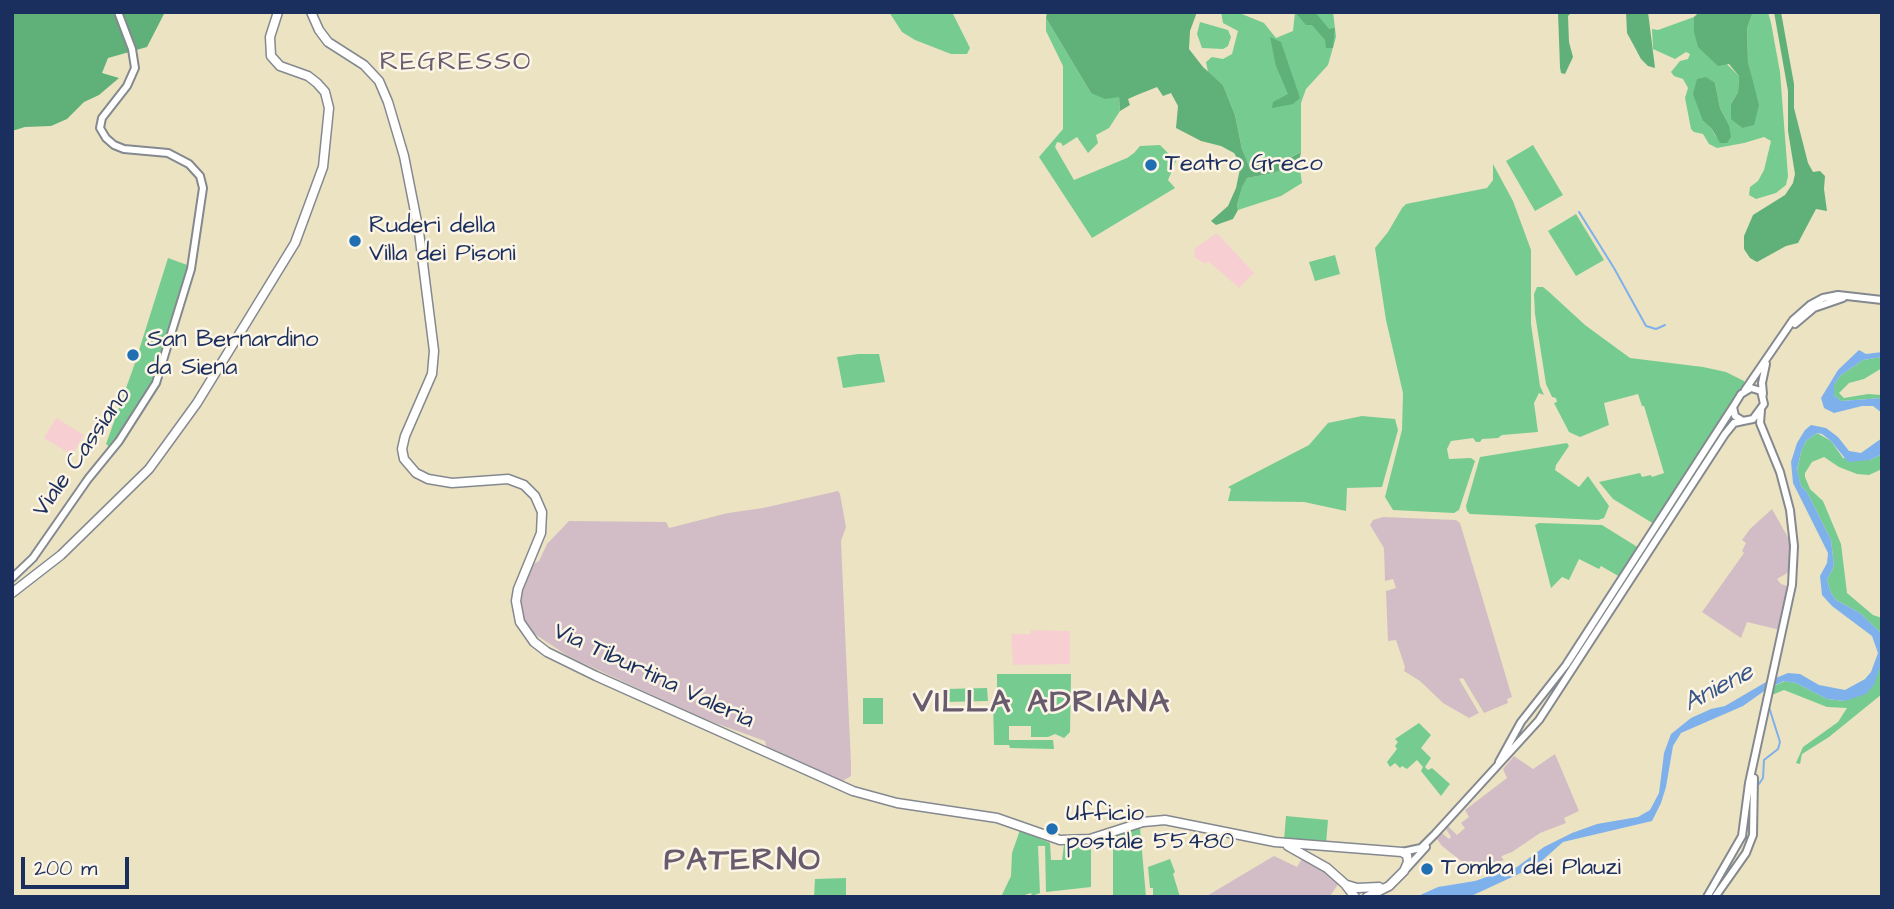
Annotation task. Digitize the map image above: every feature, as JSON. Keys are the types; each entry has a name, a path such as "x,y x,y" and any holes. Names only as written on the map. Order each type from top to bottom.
{"main road":[{"name":"Viale Cassiano","path":"12,578 33,558 88,479 119,441 156,383 192,268 203,188 200,176 189,164 168,153 124,149 104,136 100,122 129,83 135,68 133,52 118,12"},
{"path":"12,593 61,555 118,502 149,468 197,403 295,243 323,167 329,108 323,89 315,81 282,67 271,55 270,37 278,12"},
{"name":"Via Tiburtina Valeria","path":"311,12 320,33 328,42 364,65 377,78 401,142 419,232 434,351 432,374 402,445 404,459 416,473 428,480 456,483 508,479 524,485 535,496 542,512 541,533 518,589 516,601 519,618 534,642 612,684 855,792 885,801 997,818 1060,841 1090,839 1140,823 1163,820 1302,848 1402,852"},
{"path":"1496,767 1515,732 1566,665 1720,430 1732,407 1796,317 1812,303 1830,296 1882,300"},
{"path":"1367,897 1389,886 1404,871 1544,713 1725,434 1732,425 1753,419 1761,410 1765,402 1762,383 1768,359"},
{"path":"1745,390 1753,387 1763,394"},
{"path":"1732,407 1734,415 1756,426 1765,438"},
{"path":"1707,897 1742,836 1747,794 1792,585 1794,546 1788,504 1780,472 1759,422 1761,410"},
{"path":"1534,706 1541,708 1544,713"},
{"path":"1515,732 1517,737 1524,737"},
{"path":"1716,895 1746,853 1753,835 1756,755"},
{"path":"1402,852 1421,848 1436,834"},
{"name":"Via Tiburtina Valeria","path":"1302,848 1345,884 1355,897"},
{"path":"1402,852 1409,858 1404,871"},
{"path":"1345,884 1359,888 1389,886"}],"shaded area":[{"path":"1217,233 1254,273 1239,288 1209,262 1204,263 1194,257 1195,248"},
{"path":"56,418 84,435 72,455 44,438"},
{"path":"838,491 846,527 841,541 851,765 851,776 841,782 767,749 765,741 704,719 568,656 530,631 520,611 520,597 532,565 539,561 547,544 569,521 666,522 669,528"},
{"path":"1772,509 1790,541 1789,572 1777,579 1787,586 1780,621 1782,623 1780,630 1747,622 1741,638 1702,612 1744,553 1742,551 1746,543 1742,540"},
{"path":"1383,517 1456,520 1460,523 1512,697 1507,699 1508,703 1484,713 1463,678 1459,679 1479,713 1469,718 1443,703 1420,681 1404,671 1396,640 1388,641 1386,591 1396,588 1393,579 1385,581 1384,548 1370,525 1373,520"},
{"path":"1031,630 1070,631 1070,664 1013,665 1011,634 1030,634"},
{"path":"1555,754 1579,811 1564,818 1566,823 1540,833 1501,857 1504,860 1478,871 1442,846 1437,839 1442,833 1449,839 1451,837 1446,829 1448,826 1457,835 1465,828 1461,823 1469,817 1465,810 1507,778 1503,769 1514,756 1533,769"},
{"path":"1274,856 1297,867 1303,857 1317,866 1339,883 1330,896 1332,897 1205,897"}],"green space":[{"path":"12,12 165,12 147,47 108,58 102,73 119,78 99,95 84,102 67,119 51,126 25,127 12,131"},
{"path":"889,12 952,12 970,48 967,54 951,54 915,40 902,32"},
{"path":"1047,12 1197,12 1190,31 1189,49 1203,67 1223,85 1235,115 1242,149 1249,166 1282,162 1301,152 1299,162 1274,173 1247,178 1233,219 1216,225 1211,221 1228,206 1236,188 1241,164 1234,153 1176,128 1178,106 1171,93 1163,96 1157,87 1128,99 1130,105 1120,111 1119,97 1105,99 1091,93 1046,18"},
{"path":"1221,12 1237,12 1264,23 1276,38 1293,31 1295,12 1333,12 1336,37 1328,65 1306,89 1301,103 1301,152 1281,162 1249,167 1235,115 1223,85 1208,72 1206,62 1212,57 1223,59 1232,54 1238,31 1223,23"},
{"path":"1295,12 1315,12 1329,29 1335,28 1333,48 1326,48 1325,40"},
{"path":"1558,12 1578,12 1568,16 1569,42 1573,57 1565,74 1561,73 1560,67"},
{"path":"1626,12 1648,12 1655,68 1648,66 1641,59 1627,33"},
{"path":"1699,12 1753,12 1747,28 1748,62 1759,105 1754,125 1742,128 1731,119 1731,104 1738,92 1739,76 1729,64 1718,66 1698,47 1694,17"},
{"path":"1753,12 1768,12 1780,72 1788,176 1786,185 1776,193 1756,199 1749,195 1750,187 1758,181 1764,170 1771,141 1764,137 1717,148 1709,144 1703,134 1694,132 1691,129 1685,98 1688,88 1683,79 1671,72 1680,61 1688,59 1690,54 1686,52 1675,59 1653,49 1652,29 1658,30 1694,17 1694,32 1739,76 1738,92 1731,104 1731,118 1742,128 1752,80 1748,62 1747,28","holes":["1715,83 1720,108 1729,125 1716,137 1703,121"]},
{"path":"1774,12 1781,12 1794,84 1794,108 1808,163 1813,172 1820,171 1825,176 1827,211 1816,209 1798,243 1786,246 1757,262 1750,258 1744,249 1744,236 1753,215 1785,195 1795,174 1788,131 1788,91"},
{"path":"1046,18 1091,93 1119,97 1120,111 1109,128 1096,135 1098,143 1088,153 1077,137 1063,146 1057,142 1055,147 1074,180 1127,158 1140,146 1160,145 1170,155 1176,155 1177,159 1168,180 1175,188 1092,238 1039,157 1063,129 1063,66 1046,31"},
{"path":"1200,22 1228,30 1231,37 1228,46 1223,49 1202,48 1197,34"},
{"path":"1270,37 1281,42 1300,98 1293,104 1272,108 1273,102 1288,94 1276,66"},
{"path":"1706,77 1715,83 1720,108 1729,125 1731,137 1727,143 1720,143 1712,129 1703,121 1693,94 1697,79"},
{"path":"1533,145 1563,195 1535,211 1506,161"},
{"path":"1299,162 1302,183 1281,196 1238,210 1242,186 1247,178 1274,173"},
{"path":"1493,164 1513,201 1531,250 1531,324 1540,386 1544,395 1539,393 1534,403 1538,432 1502,435 1498,438 1482,439 1480,442 1473,438 1451,441 1447,449 1449,459 1471,458 1475,461 1459,510 1454,513 1393,510 1385,497 1402,430 1403,393 1386,320 1375,248 1406,204 1487,188 1493,180"},
{"path":"1576,214 1604,260 1576,276 1548,231"},
{"path":"1335,255 1340,274 1315,281 1309,262"},
{"path":"168,258 190,266 157,376 111,448 106,444"},
{"path":"1537,287 1543,287 1585,325 1630,358 1703,367 1726,372 1744,381 1745,385 1732,400 1721,424 1654,524 1613,499 1599,482 1640,473 1642,477 1652,477 1664,473 1644,406 1638,394 1604,403 1609,425 1580,437 1569,432 1554,403 1557,402 1556,398 1552,397 1546,384 1535,314 1534,294"},
{"path":"879,354 885,382 843,388 837,357"},
{"path":"1882,357 1882,368 1864,379 1849,383 1839,393 1844,398 1868,394 1882,395 1882,398 1841,401 1834,395 1834,385 1840,376 1863,360"},
{"path":"1362,416 1395,419 1398,430 1382,487 1347,488 1346,511 1304,502 1228,501 1231,489 1228,487 1309,445 1328,423"},
{"path":"1817,433 1831,441 1843,458 1870,460 1882,454 1882,469 1869,475 1857,474 1839,467 1824,457 1812,462 1805,477 1810,489 1823,501 1841,544 1847,593 1873,615 1882,618 1882,634 1860,613 1836,600 1831,593 1827,580 1834,566 1831,540 1807,492 1801,486 1797,471 1806,441"},
{"path":"1567,443 1569,446 1555,470 1579,487 1588,476 1609,506 1604,518 1598,520 1470,514 1467,511 1466,506 1480,457"},
{"path":"1535,525 1602,525 1639,548 1620,577 1601,566 1599,569 1579,559 1569,580 1562,577 1551,588"},
{"path":"1882,661 1882,694 1829,737 1802,754 1800,764 1796,763 1803,747 1838,722 1847,708 1827,707 1784,690 1772,695 1767,689 1785,681 1796,683 1827,699 1845,701 1879,668"},
{"path":"997,674 1071,674 1070,732 1064,738 1055,734 1048,737 1031,737 1031,726 1009,726 1009,740 1053,740 1054,749 994,745 993,698 997,693"},
{"path":"987,688 988,701 946,702 945,689"},
{"path":"863,698 883,698 883,724 863,724"},
{"path":"1419,723 1431,735 1421,748 1431,758 1425,767 1428,770 1432,768 1450,784 1441,796 1421,771 1423,767 1417,760 1407,769 1402,766 1400,768 1395,763 1390,767 1387,762 1397,749 1395,746 1398,742 1395,739"},
{"path":"1286,816 1328,820 1326,844 1284,840"},
{"path":"1140,828 1146,897 1113,897 1113,836"},
{"path":"1020,830 1050,843 1051,860 1062,860 1064,845 1091,842 1091,887 1046,892 1045,846 1038,846 1040,893 1032,896 1031,893 1018,897 1001,897 1011,876 1012,853"},
{"path":"1170,859 1180,897 1153,897 1148,867"},
{"path":"846,878 846,896 814,897 815,879"}],"water":[{"path":"1859,350 1866,354 1882,352 1882,357 1863,360 1840,376 1834,385 1834,395 1841,401 1882,398 1882,413 1873,406 1862,406 1834,413 1824,408 1821,398 1838,370"},
{"path":"1811,425 1826,428 1838,437 1849,451 1861,453 1882,438 1882,454 1870,460 1848,462 1831,441 1817,433 1806,441 1797,470 1801,486 1807,492 1831,540 1834,566 1827,580 1831,593 1836,600 1860,613 1882,634 1882,661 1874,685 1866,694 1845,701 1827,699 1796,683 1784,681 1743,706 1681,733 1673,746 1666,787 1652,821 1563,842 1536,866 1469,897 1416,897 1438,887 1475,881 1517,867 1544,847 1572,833 1597,824 1638,817 1650,810 1659,793 1664,753 1671,734 1691,718 1725,706 1766,682 1788,673 1800,674 1819,685 1845,690 1865,679 1871,672 1878,653 1872,636 1832,606 1822,595 1820,576 1827,563 1828,553 1793,483 1791,462 1797,443"}],"waterway":[{"path":"1579,212 1646,326 1656,329 1665,325"},
{"path":"1759,784 1763,778 1764,760 1778,749 1780,742 1768,704"}],"place":[{"name":"Teatro Greco","path":"1151,165"},
{"name":"Ruderi della Villa dei Pisoni","path":"355,241"},
{"name":"San Bernardino da Siena","path":"133,355"},
{"name":"Ufficio postale 55480","path":"1052,829"},
{"name":"Tomba dei Plauzi","path":"1427,869"}],"district":[{"name":"REGRESSO","path":"456,64"},
{"name":"VILLA ADRIANA","path":"1042,704"},
{"name":"PATERNO","path":"743,862"}],"water label":[{"name":"Aniene","path":"1719,689"}]}
